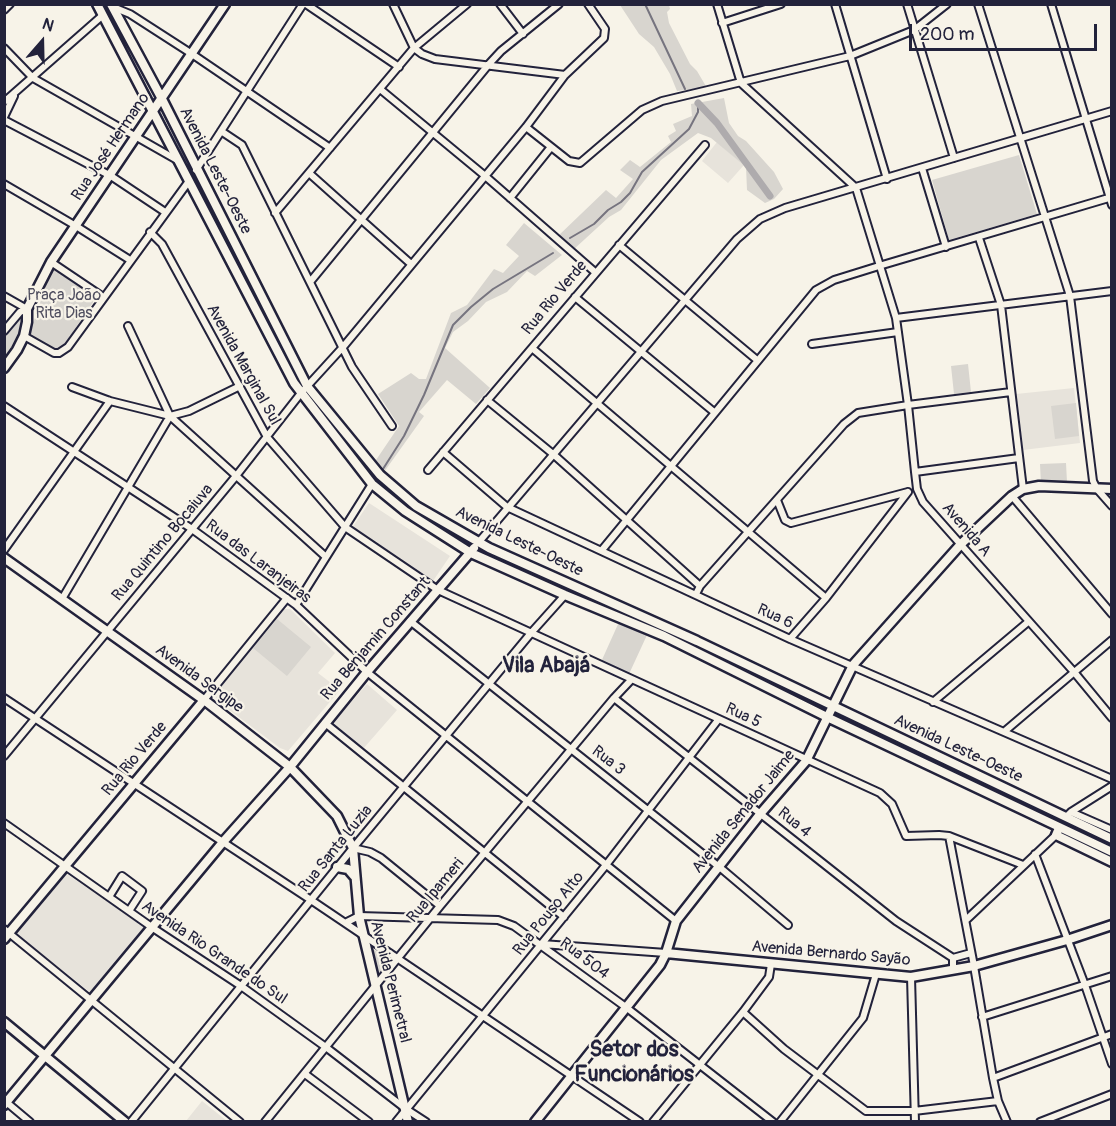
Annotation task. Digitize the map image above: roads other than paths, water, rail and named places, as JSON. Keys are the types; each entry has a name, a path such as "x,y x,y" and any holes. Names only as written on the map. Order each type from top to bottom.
{"street":[{"path":"4,10 10,4"},
{"name":"Avenida Leste-Oeste","path":"97,4 301,393 372,484 405,511 471,553 664,636 1057,832 1112,862"},
{"name":"Rua José Hermano","path":"4,368 24,336 27,309 51,262 225,4"},
{"path":"196,170 304,4 399,67"},
{"path":"393,4 414,48 435,59 565,75"},
{"path":"275,213 414,48 468,4"},
{"path":"500,4 523,34"},
{"path":"310,282 489,64 501,51 559,4"},
{"path":"343,347 526,127 565,75 604,38 606,29 588,4"},
{"path":"717,4 741,83 856,188 896,318 1112,291"},
{"path":"722,22 781,4"},
{"path":"835,4 887,179"},
{"path":"907,4 954,158"},
{"path":"526,127 569,161 580,162 642,110 662,101 850,56 914,30 947,4"},
{"path":"978,4 1070,296 1094,481 1097,489 1112,506"},
{"path":"602,550 816,290 834,280 879,266 1111,200 1051,4"},
{"path":"4,102 113,5 192,54 330,148"},
{"name":"Avenida Leste-Oeste","path":"113,5 308,386 380,475 416,506 478,543 686,636 1068,815 1112,839"},
{"path":"4,48 33,78 178,160"},
{"path":"380,89 484,175 596,273"},
{"path":"15,93 4,118 111,176 165,212"},
{"name":"Rua Benjamin Constant","path":"5,1103 269,786 290,767 410,621 471,553 507,507 737,239 760,219 785,208 1112,111"},
{"path":"221,131 242,145 352,367 392,426"},
{"name":"Rua Rio Verde","path":"428,470 705,145"},
{"path":"510,198 551,147"},
{"path":"922,168 946,247"},
{"path":"309,173 411,264"},
{"path":"24,336 49,351 64,350 189,181"},
{"path":"4,184 130,260"},
{"name":"Avenida Marginal Sul","path":"150,232 162,244 267,437 345,527 438,590"},
{"path":"979,238 1001,305 1023,489"},
{"path":"619,246 757,360"},
{"path":"51,262 103,297"},
{"path":"4,296 27,309"},
{"path":"575,297 714,412"},
{"name":"Rua José Hermano","path":"4,331 20,312 27,309"},
{"name":"Avenida A","path":"896,318 917,489 923,502 1112,718"},
{"path":"128,326 170,416 326,556"},
{"path":"812,344 898,332"},
{"name":"Rua Quintino Bocaiuva","path":"4,756 236,476 301,393 343,347"},
{"path":"532,348 826,598"},
{"path":"72,387 110,401 170,416 189,411 240,386"},
{"path":"696,594 700,586 844,424 858,413 1011,392"},
{"path":"487,400 553,454 700,586"},
{"path":"4,550 110,401"},
{"name":"Rua das Laranjeiras","path":"4,406 192,529 297,604 367,672 676,921"},
{"path":"62,599 170,416"},
{"name":"Rua 6","path":"443,452 507,507 789,639 1112,779"},
{"path":"915,472 1019,458"},
{"path":"297,604 372,484"},
{"name":"Avenida Senador Jaime","path":"535,1122 660,965 676,921 806,760 853,665 961,544 1012,496 1023,489 1039,486 1112,489"},
{"path":"777,500 785,520 791,523 917,489"},
{"path":"789,639 826,598 908,492"},
{"path":"1012,496 1112,614"},
{"name":"Avenida Sergipe","path":"4,558 204,700 290,767 337,816 353,848"},
{"name":"Rua 5","path":"438,590 880,793 892,804 906,836 939,834 950,836 1023,865"},
{"name":"Rua Santa Luzia","path":"131,1122 173,1067 353,848 565,595"},
{"name":"Rua Rio Verde","path":"6,934 135,783 287,598"},
{"name":"Rua 3","path":"410,621 719,866 788,925"},
{"path":"933,702 1028,622"},
{"path":"1005,732 1112,640"},
{"name":"Rua Ipameri","path":"265,1122 440,906 631,680"},
{"path":"4,698 311,900 640,1122"},
{"name":"Rua 4","path":"614,698 896,921 953,958"},
{"name":"Rua Pouso Alto","path":"396,1122 606,865 718,720"},
{"path":"324,723 564,916"},
{"path":"1068,815 1112,786"},
{"path":"1068,815 1112,830"},
{"name":"Avenida Rio Grande do Sul","path":"4,823 153,928 241,986 426,1122"},
{"path":"966,920 1057,832"},
{"name":"Avenida Leste-Oeste","path":"1057,832 1112,852"},
{"path":"950,836 993,1078 998,1101 1007,1122"},
{"path":"353,848 370,852 381,858 440,906"},
{"name":"Avenida Perimetral","path":"353,848 358,916 408,1122"},
{"path":"1035,854 1085,985 1112,1064"},
{"path":"338,867 348,868 354,876"},
{"path":"109,897 122,876 142,891 129,910"},
{"name":"Rua 504","path":"345,923 358,916 498,920 514,926 627,1008 773,1122"},
{"name":"Avenida Bernardo Sayão","path":"541,944 666,953 911,977 974,966 1112,925"},
{"path":"6,934 92,1000 240,1122"},
{"path":"562,960 570,946"},
{"path":"953,969 953,958 971,953"},
{"path":"653,1122 743,1012 769,976 771,964"},
{"path":"780,1122 863,1018 876,974"},
{"path":"982,1017 1112,976"},
{"path":"911,977 915,1122"},
{"path":"743,1012 784,1049 866,1111 914,1111 998,1101"},
{"path":"4,1022 125,1122"},
{"path":"993,1078 1112,1034"},
{"path":"305,1074 369,1122"},
{"path":"1040,1122 1112,1094"},
{"path":"5,1103 30,1122"}],"waterway":[{"path":"645,4 685,89"},
{"path":"570,238 594,224 630,193 642,172 689,129 698,112 698,103"},
{"path":"698,103 717,123 770,196"},
{"path":"383,469 404,436 424,395 453,325 493,289 553,253"}],"district":[{"name":"Vila Abajá","path":"546,666"},
{"name":"Setor dos Funcionários","path":"634,1062"}],"park label":[{"name":"Praça João Rita Dias","path":"64,305"}]}
